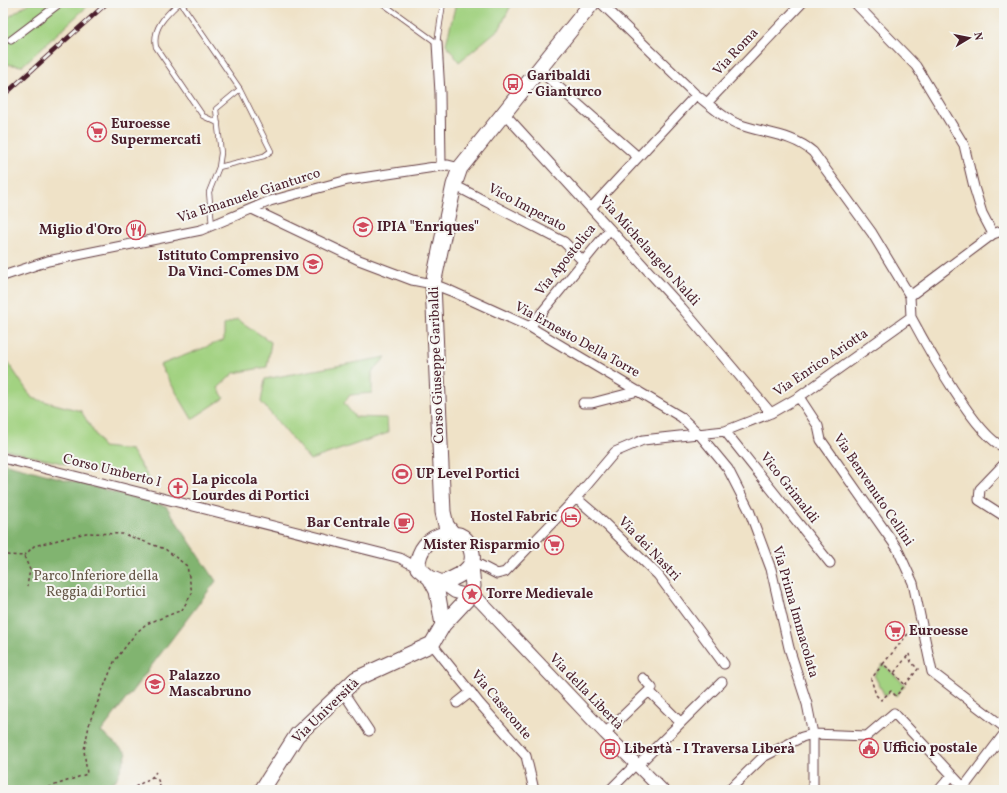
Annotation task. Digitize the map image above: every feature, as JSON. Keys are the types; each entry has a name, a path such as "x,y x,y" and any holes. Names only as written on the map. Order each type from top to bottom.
{"main road":[{"name":"Corso Giuseppe Garibaldi","path":"453,534 446,525 443,512 433,284 454,185 460,168 503,112 592,3"},
{"name":"Corso Giuseppe Garibaldi","path":"435,537 443,512"},
{"path":"432,644 443,625 470,596 473,586 471,564 472,553 469,544 459,535 453,534 440,535 428,541 419,561 436,580 443,625"},
{"path":"436,580 463,572 471,564"},
{"name":"Via Università","path":"262,790 297,735 356,679 432,644"}],"street":[{"path":"11,40 60,3"},
{"path":"601,3 696,95 707,103 737,124 784,136 805,145 813,152 872,232 910,296 911,317 942,372 983,431 1004,448"},
{"name":"Via Roma","path":"707,103 802,3"},
{"path":"855,3 916,66 964,144 974,188 982,214 994,234"},
{"path":"437,43 440,93 441,166"},
{"path":"538,69 638,157"},
{"path":"590,208 696,95"},
{"name":"Via Michelangelo Naldi","path":"503,112 682,308 771,413"},
{"name":"Via Emanuele Gianturco","path":"3,276 48,261 201,230 270,201 348,180 448,165 460,168"},
{"name":"Vico Imperato","path":"454,185 564,242 583,261"},
{"name":"Via Ernesto Della Torre","path":"252,209 359,260 412,280 433,284 530,327 681,417 699,434"},
{"name":"Via Apostolica","path":"530,327 610,229"},
{"path":"910,296 994,234 1004,230"},
{"name":"Via Enrico Ariotta","path":"471,564 497,574 505,572 576,498 615,452 643,440 725,431 771,413 799,397 911,317"},
{"path":"583,403 592,403 638,391"},
{"name":"Via Benvenuto Cellini","path":"799,397 818,426 822,440 897,548 913,583 932,672 1004,727"},
{"name":"Vico Grimaldi","path":"725,431 830,563"},
{"name":"Via Prima Immacolata","path":"699,434 728,469 749,510 771,570 789,648 807,704 813,734 813,790"},
{"name":"Corso Umberto I","path":"3,458 400,558 419,561"},
{"path":"1004,464 980,489 979,500 1004,516"},
{"name":"Via dei Nastri","path":"576,498 598,516 658,575 724,664"},
{"name":"Corso Umberto I","path":"400,558 419,561"},
{"name":"Via della Libertà","path":"436,580 455,592 470,596 480,601 605,733 662,790"},
{"name":"Via Casaconte","path":"432,644 526,756 534,790"},
{"path":"605,733 652,688 643,678"},
{"path":"610,790 722,682"},
{"path":"649,691 680,722"},
{"path":"343,692 369,731"},
{"path":"457,703 471,692"},
{"path":"728,790 763,757 802,737 813,734 867,736 894,713 965,789 1004,734"},
{"path":"939,790 952,775"}],"lane":[{"path":"218,124 203,116 156,47 155,38 160,22 180,3 240,89 271,151 264,156 219,168"},
{"path":"382,3 437,43 442,4"},
{"path":"212,226 209,192 219,168 222,153 216,109 240,89"}],"path":[{"path":"3,560 7,555 24,556 34,546 86,533 123,534 165,548 187,566 192,593 182,610 146,624 135,634 114,662 90,721 84,750 87,774 41,790"},
{"path":"24,556 30,570 27,586"},
{"path":"894,673 909,654 911,662 918,669 896,696 891,691 881,700 876,695 871,679 908,634"},
{"path":"883,664 905,685"},
{"path":"130,790 152,777 156,772"},
{"path":"152,777 158,780 161,790"}],"green space":[{"path":"29,3 91,3 22,66 4,64 3,21"},
{"path":"458,3 512,3 500,28 459,62 446,44 455,7"},
{"path":"237,319 271,342 267,367 234,373 218,388 224,398 192,419 160,365 224,340 224,325"},
{"path":"3,355 32,398 81,411 103,447 131,450 153,485 3,449"},
{"path":"386,357 372,372 372,393 350,395 344,403 355,417 387,418 388,433 310,460 261,402 265,379"},
{"name":"Parco Inferiore della Reggia di Portici","path":"3,463 166,506 216,581 101,732 127,753 116,780 96,790 3,790"},
{"path":"883,664 905,685 896,696 891,691 885,696 874,675"}],"railway":[{"path":"3,96 107,3"}],"place":[{"name":"Garibaldi - Gianturco","path":"513,84"},
{"name":"Euroesse Supermercati","path":"97,132"},
{"name":"IPIA \"Enriques\"","path":"363,227"},
{"name":"Miglio d'Oro","path":"136,230"},
{"name":"Istituto Comprensivo Da Vinci-Comes DM","path":"313,264"},
{"name":"UP Level Portici","path":"402,474"},
{"name":"La piccola Lourdes di Portici","path":"178,488"},
{"name":"Hostel Fabric","path":"571,517"},
{"name":"Bar Centrale","path":"404,523"},
{"name":"Mister Risparmio","path":"554,545"},
{"name":"Torre Medievale","path":"472,594"},
{"name":"Euroesse","path":"895,631"},
{"name":"Palazzo Mascabruno","path":"155,684"},
{"name":"Ufficio postale","path":"869,748"},
{"name":"Libertà - I Traversa Liberà","path":"610,749"}]}
